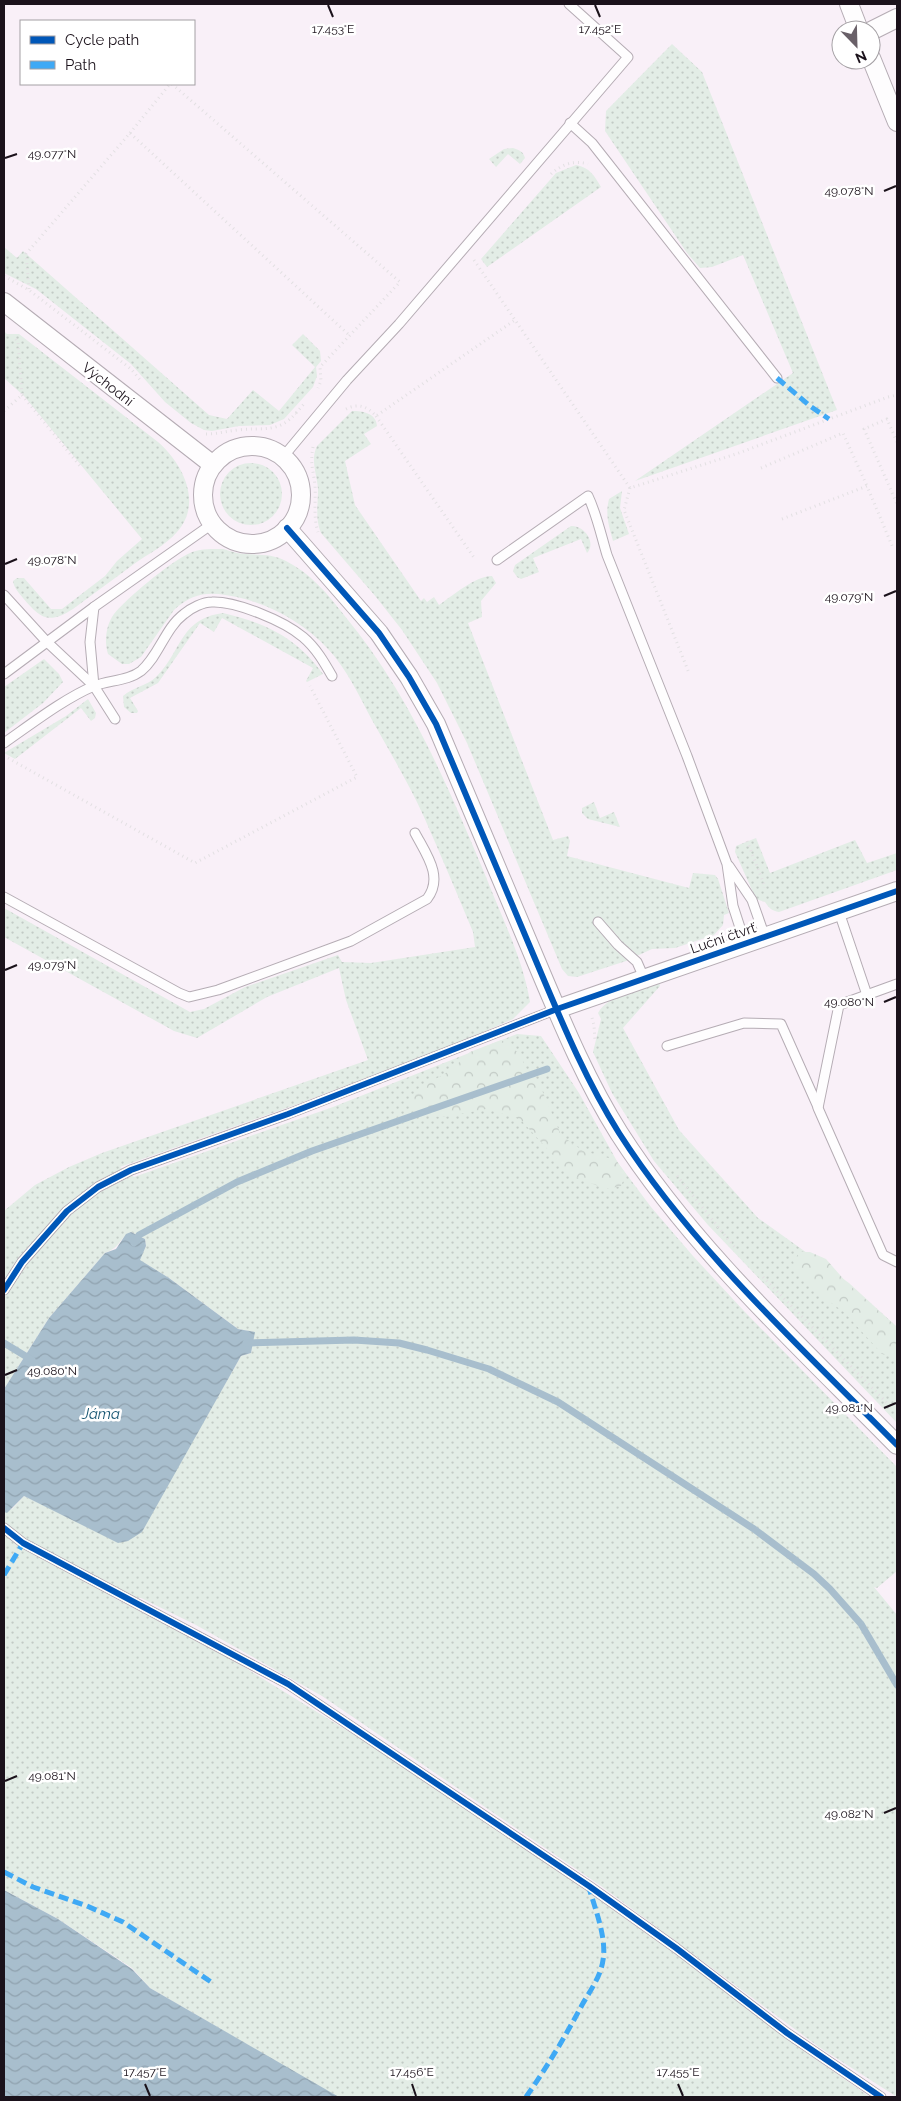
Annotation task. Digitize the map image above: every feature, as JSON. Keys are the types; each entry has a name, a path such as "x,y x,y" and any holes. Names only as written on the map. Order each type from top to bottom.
{"street":[{"path":"849,4 855,20"},
{"path":"881,26 897,18"},
{"path":"876,70 897,122"},
{"name":"Východní","path":"4,302 213,465"},
{"path":"254,446 270,449 283,457 296,475 300,486 298,509 287,528 276,537 263,542 249,544 235,541 222,534 212,524 207,515 203,495 204,484 213,465 224,454 238,448 254,446"},
{"path":"287,528 379,633 409,677 431,716 584,1072 619,1133 647,1174 678,1214 725,1269 897,1445"},
{"name":"Luční čtvrť","path":"556,1009 897,891"}],"lane":[{"path":"283,457 347,380 399,324 628,57 569,4"},
{"path":"570,123 592,144 777,378"},
{"path":"497,560 588,496 595,511 598,530 681,740 727,864 733,906 745,943"},
{"path":"4,674 94,606 212,524"},
{"path":"4,595 46,641 94,686 115,719"},
{"path":"4,743 52,710 94,686 128,678 140,671 154,656 176,620 186,612 210,602 223,602 249,610 286,626 303,636 316,650 332,676"},
{"path":"94,606 90,642 94,686"},
{"path":"4,897 189,997 218,990 351,941 427,900 433,892 435,884 433,868 415,834"},
{"path":"727,864 752,900 765,937"},
{"path":"839,912 867,995"},
{"path":"598,922 618,945 637,962 644,978"},
{"path":"818,1108 839,1005 897,984"},
{"path":"4,1290 22,1262 67,1211 98,1187 131,1170 288,1114 556,1009"},
{"path":"667,1046 744,1023 781,1024 883,1255 897,1262"},
{"path":"4,1528 22,1543 288,1684 589,1886 676,1948 787,2033 881,2097"}],"path":[{"path":"29,290 26,254 170,85"},
{"path":"172,85 400,282 320,367 321,381 318,389 312,395"},
{"path":"130,133 349,335"},
{"path":"546,179 559,168 578,161 588,164 595,169 605,183 618,178"},
{"path":"465,246 630,488 624,510 689,673"},
{"path":"474,260 481,253"},
{"path":"376,416 515,320"},
{"path":"9,332 18,342 22,395 80,466"},
{"path":"4,411 22,395"},
{"path":"630,488 736,454 888,396 897,395"},
{"path":"296,413 307,401"},
{"path":"340,415 347,408 360,405 369,408 475,559"},
{"path":"897,442 887,419 864,429 897,504"},
{"path":"762,468 843,433 893,548"},
{"path":"782,519 867,486"},
{"path":"4,755 195,863 357,776 310,686"},
{"path":"747,841 764,884 763,892"}],"green space":[{"path":"672,44 702,72 837,410 635,481 793,373 743,255 712,267 700,268 687,253 605,131 606,111"},
{"path":"513,148 520,151 525,158 520,164 508,154 496,167 489,159 504,149"},
{"path":"576,165 585,168 591,173 601,187 487,267 481,259 556,173"},
{"path":"4,247 17,258 23,251 209,415 227,419 253,390 279,411 315,367 292,345 303,334 320,351 321,361 316,367 317,376 313,387 284,419 270,425 239,426 212,431 204,430 191,423 165,402 131,364 36,289 4,273"},
{"path":"4,331 7,334 19,334 158,442 175,461 187,484 189,509 185,521 173,537 73,609 57,617 45,617 34,610 18,592 13,581 17,578 24,578 51,609 62,609 105,576 117,561 142,539 24,396 4,378"},
{"path":"352,411 364,412 372,416 377,426 364,434 371,444 345,461 355,505 421,601 424,598 427,602 434,597 439,605 465,587 486,577 492,576 496,583 481,601 482,617 468,623 553,840 568,836 570,841 567,856 689,888 693,873 715,875 729,913 724,915 723,925 714,935 675,948 652,949 626,961 577,977 568,976 562,969 467,743 437,683 402,630 321,533 319,528 317,517 318,489 314,462 315,451 317,446"},
{"path":"245,463 257,463 273,472 280,482 282,494 280,506 273,516 257,525 245,525 234,520 225,511 220,500 220,488 225,477 234,468"},
{"path":"622,491 620,508 629,534 613,541 607,510 609,499"},
{"path":"571,526 580,528 588,535 591,544 587,553 581,539 533,558 539,572 521,579 517,577 513,571 515,565"},
{"path":"223,549 240,554 277,557 295,566 332,599 367,645 388,676 425,740 457,808 511,939 527,986 530,1002 513,1019 463,1041 298,1104 120,1167 134,1177 333,1107 517,1034 541,1036 579,1093 618,1163 651,1207 744,1311 897,1467 897,1571 877,1588 874,1587 897,1615 897,2097 819,2047 601,1886 322,1696 196,1625 141,1598 112,1597 194,1638 374,1747 573,1881 692,1966 786,2038 870,2097 337,2097 150,1988 132,1968 58,1919 4,1890 4,1511 12,1509 24,1496 46,1506 205,1419 241,1356 251,1353 254,1332 238,1329 169,1278 139,1260 146,1246 145,1239 131,1232 114,1248 105,1253 49,1318 4,1389 4,1211 35,1185 69,1167 102,1153 368,1060 346,1000 339,968 267,997 197,1038 174,1031 4,937 4,908 190,1012 204,1009 245,987 338,955 342,962 371,963 475,947 473,932 424,817 406,780 347,674 328,649 299,624 277,611 253,601 205,594 182,603 174,610 141,657 129,664 122,664 108,654 106,639 109,623 114,614 128,599 178,559 200,550"},
{"path":"223,613 267,627 279,634 313,661 323,674 307,682 313,668 222,618 214,632 200,623 158,683 130,698 138,711 137,713 131,713 124,707 123,696 156,677 165,667 189,629 209,616"},
{"path":"44,659 59,674 63,682 43,703 4,733 4,687"},
{"path":"88,699 96,713 95,718 91,721 81,708 15,759 4,753 66,716"},
{"path":"594,802 600,818 614,812 620,827 588,819 582,813 582,808"},
{"path":"756,838 770,873 855,840 867,863 897,853 897,870 777,912 771,909 765,902 756,899 735,852 736,846"},
{"path":"659,982 660,986 623,1028 679,1130 758,1218 849,1283 897,1327 897,1423 708,1225 654,1161 612,1093 593,1052 601,1019 598,1013 609,1001"},
{"path":"501,1040 519,1053 527,1070 541,1088 561,1135 583,1151 616,1160 626,1174 621,1186 606,1189 572,1176 520,1119 486,1109 444,1117 416,1115 410,1102 418,1089 451,1070 470,1052"},
{"path":"800,1252 810,1252 826,1259 847,1283 897,1327 897,1358 882,1354 844,1312 813,1290 796,1269 793,1261"}],"water":[{"name":"Jáma","path":"131,1232 145,1239 146,1246 140,1260 169,1278 238,1329 255,1332 251,1353 241,1356 142,1532 128,1541 118,1543 24,1496 7,1513 4,1512 4,1389 49,1318 105,1253 116,1249 126,1234"},
{"path":"4,1890 58,1919 132,1969 150,1988 339,2097 4,2097"}],"waterway":[{"path":"134,1243 139,1235 237,1182 312,1151 547,1069"},
{"path":"246,1343 354,1340 399,1343 489,1369 558,1402 754,1529 814,1574 861,1624 897,1685"},
{"path":"4,1343 32,1360"}],"marked path":[{"path":"777,378 810,406 829,419"},
{"path":"4,1575 23,1543"},
{"path":"4,1872 33,1887 87,1906 123,1922 214,1984"},
{"path":"526,2097 562,2040 595,1983 602,1966 604,1952 602,1933 589,1888"}],"cycle path":[{"path":"287,528 379,633 409,677 436,724 564,1027 595,1092 619,1133 649,1176 715,1257 750,1296 897,1445"},
{"path":"4,1290 22,1262 67,1211 98,1187 131,1170 288,1114 557,1009 897,891"},
{"path":"4,1528 23,1543 288,1684 589,1886 676,1948 787,2033 881,2097"}]}
